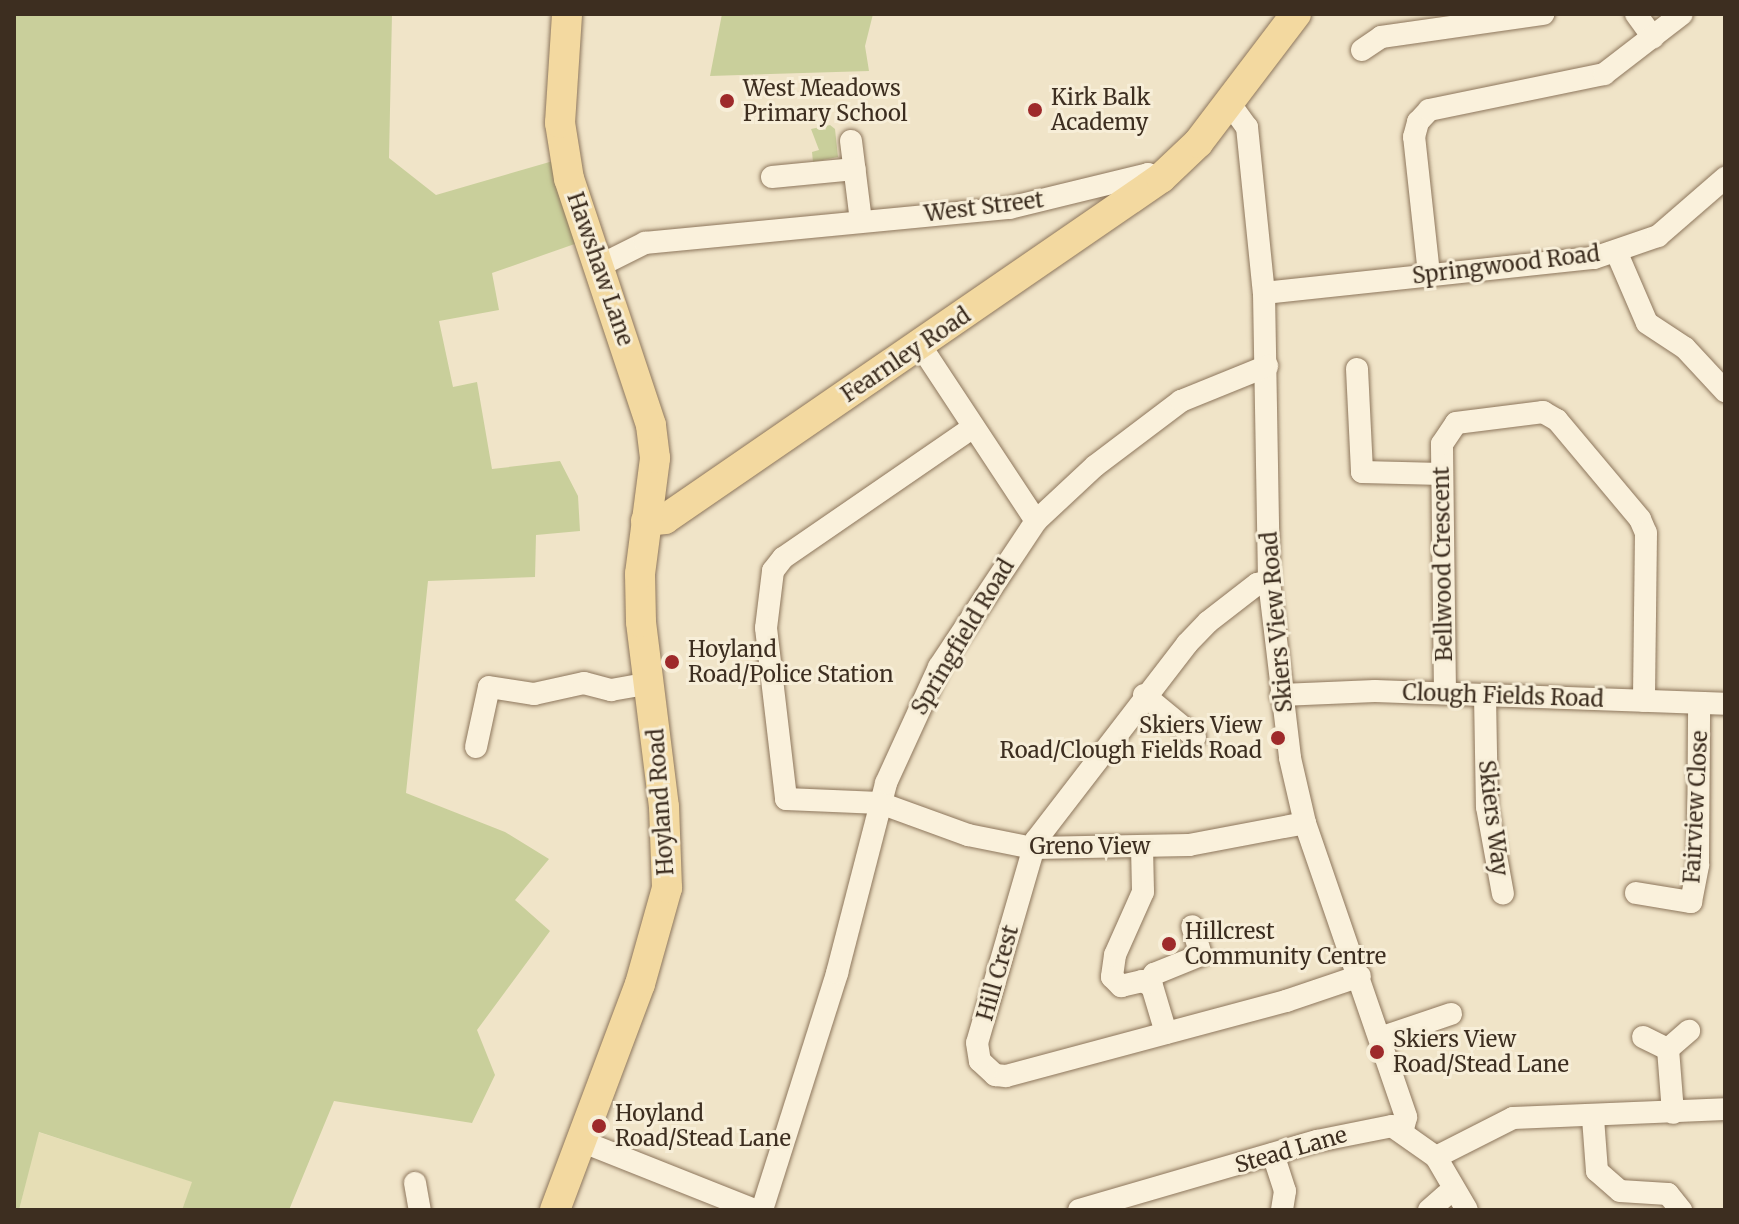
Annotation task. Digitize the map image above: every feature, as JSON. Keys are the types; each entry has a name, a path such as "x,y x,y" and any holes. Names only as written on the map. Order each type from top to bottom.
{"main road":[{"name":"Hawshaw Lane","path":"567,14 560,123 569,179 651,425 655,458 646,521"},
{"path":"1161,178 1230,104 1296,14"},
{"name":"Fearnley Road","path":"646,521 665,519 1161,178"},
{"name":"Hoyland Road","path":"555,1210 640,984 667,888 651,683 641,622 646,521"}],"street":[{"path":"1362,50 1381,37 1543,14"},
{"path":"1636,14 1653,37"},
{"path":"1429,274 1414,137 1418,122 1429,110 1604,74 1682,14"},
{"name":"Skiers View Road","path":"1230,104 1247,127 1264,293 1269,581 1281,695 1305,823 1406,1117 1403,1129"},
{"path":"851,141 861,221"},
{"path":"772,177 855,169"},
{"name":"West Street","path":"597,267 645,243 1009,208 1148,174 1161,178"},
{"name":"Springwood Road","path":"1264,293 1594,258 1658,236 1725,178"},
{"path":"1616,251 1647,323 1685,348 1725,391"},
{"path":"920,345 1036,521"},
{"name":"Springfield Road","path":"762,1210 837,973 880,803 906,733 939,667 1036,521 1171,408 1255,367 1267,366"},
{"path":"1357,369 1362,472 1442,474"},
{"name":"Bellwood Crescent","path":"1445,693 1442,444 1456,423 1543,412 1557,420 1640,519 1646,533 1644,701"},
{"name":"Greno View","path":"972,428 783,558 767,591 766,628 786,799 880,803 968,835 1033,848 1142,847 1228,840 1305,823"},
{"name":"Hill Crest","path":"1269,581 1257,584 1208,622 1144,695 1033,848 977,1043 980,1061 995,1075 1006,1076 1360,976"},
{"path":"476,747 489,687 534,694 584,683 611,690 651,683"},
{"name":"Clough Fields Road","path":"1281,695 1445,693 1725,704"},
{"path":"1144,695 1195,737"},
{"name":"Skiers Way","path":"1485,695 1487,807 1503,894"},
{"name":"Fairview Close","path":"1636,893 1691,902 1698,865 1699,703"},
{"path":"1142,847 1143,892 1112,967 1121,986 1148,983 1154,974 1201,955 1192,926"},
{"path":"1148,983 1166,1033"},
{"path":"1380,1038 1451,1014"},
{"path":"1668,1049 1689,1031"},
{"path":"1643,1037 1668,1049"},
{"path":"1668,1049 1673,1113"},
{"path":"1436,1157 1513,1118 1593,1118 1725,1109"},
{"path":"1593,1118 1597,1171 1620,1191 1668,1194 1681,1210"},
{"name":"Stead Lane","path":"1079,1210 1131,1203 1273,1154 1381,1126 1403,1129"},
{"path":"1403,1129 1436,1157 1467,1210"},
{"path":"581,1141 754,1210"},
{"path":"1273,1154 1285,1191 1282,1210"},
{"path":"415,1183 420,1210"}],"shaded area":[{"path":"38,1132 193,1182 182,1210 19,1210"}],"green space":[{"path":"14,14 392,14 389,158 436,195 560,159 586,240 492,273 499,310 439,321 453,387 477,382 492,469 560,461 578,496 580,531 536,535 535,577 428,581 406,793 505,832 549,859 515,900 550,931 477,1030 495,1075 472,1123 334,1101 289,1210 182,1210 192,1182 39,1132 19,1210 14,1210"},
{"path":"722,14 873,14 865,46 869,71 710,76"},
{"path":"830,125 835,129 838,157 813,162 812,152 819,150 811,129"}],"place":[{"name":"West Meadows Primary School","path":"727,101"},
{"name":"Kirk Balk Academy","path":"1035,110"},
{"name":"Hoyland Road/Police Station","path":"672,662"},
{"name":"Skiers View Road/Clough Fields Road","path":"1278,738"},
{"name":"Hillcrest Community Centre","path":"1169,944"},
{"name":"Skiers View Road/Stead Lane","path":"1377,1052"},
{"name":"Hoyland Road/Stead Lane","path":"599,1126"}]}
